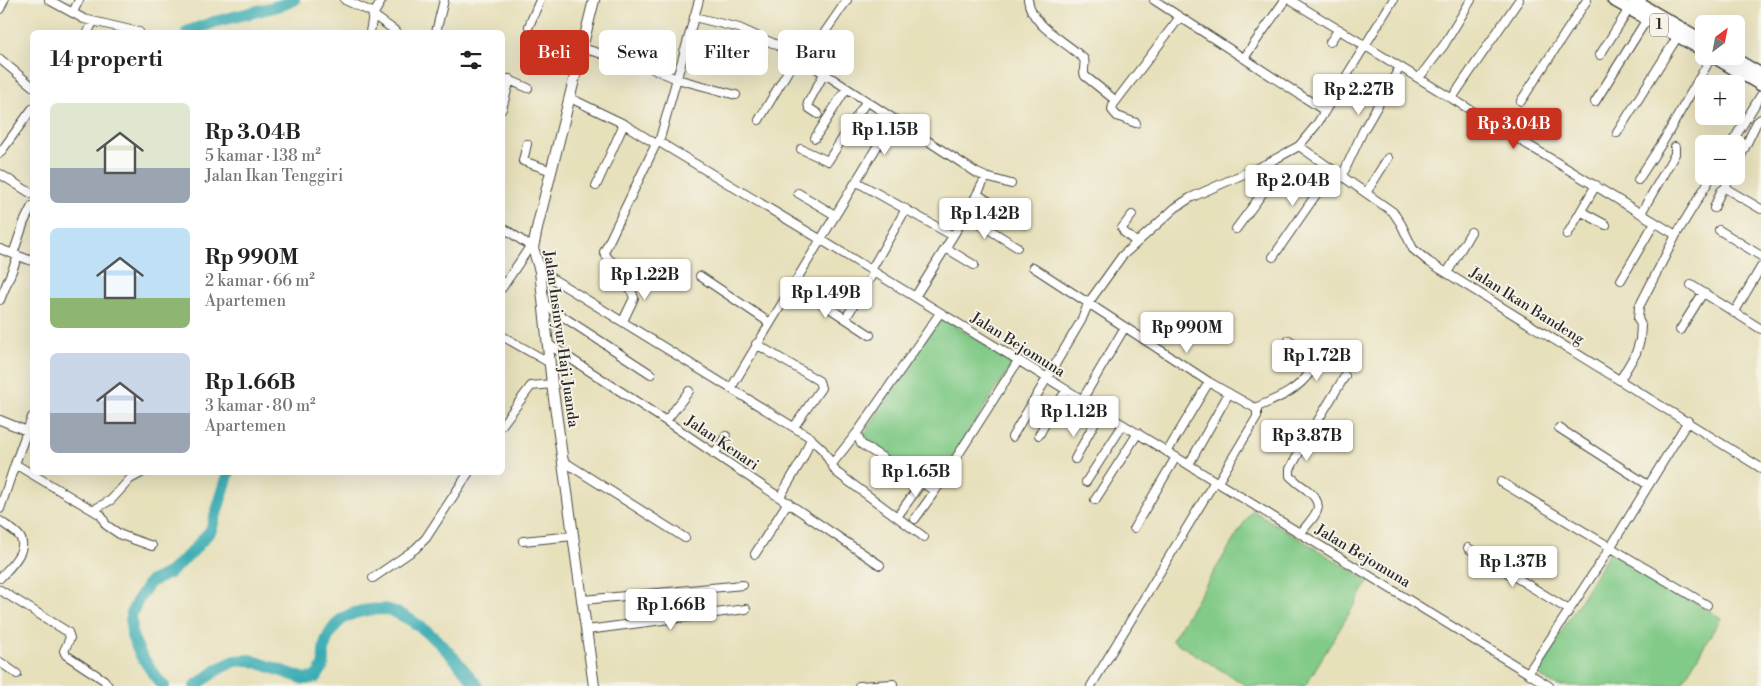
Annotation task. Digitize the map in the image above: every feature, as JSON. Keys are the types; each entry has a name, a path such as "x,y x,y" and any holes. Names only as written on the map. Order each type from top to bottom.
{"main road":[{"name":"1","path":"1613,0 1631,4 1695,36"},
{"name":"1","path":"1631,4 1647,19 1695,46"},
{"path":"1727,65 1761,85"},
{"path":"1745,65 1761,74"}],"street":[{"path":"0,9 4,0"},
{"path":"49,0 75,15 93,22 130,30"},
{"path":"72,12 79,0"},
{"path":"345,0 374,14 394,30"},
{"path":"370,30 374,14 382,0"},
{"path":"436,30 444,0"},
{"path":"529,26 540,0"},
{"name":"Jalan Insinyur Haji Juanda","path":"586,30 594,0"},
{"path":"630,268 623,267 609,260 604,252 657,143 699,0"},
{"path":"826,30 846,1 837,0"},
{"path":"1028,0 1034,16 1084,59 1083,71 1085,76 1115,100"},
{"path":"1154,0 1325,111"},
{"path":"1244,58 1285,0"},
{"path":"1291,0 1676,235"},
{"path":"1012,437 1081,321 1089,302 1122,256 1175,208 1190,198 1266,164 1299,146 1317,124 1393,0"},
{"path":"1419,78 1444,45 1471,0"},
{"path":"1452,98 1519,0"},
{"path":"1521,101 1587,0"},
{"path":"1600,55 1631,4"},
{"path":"694,17 739,28 778,47"},
{"path":"1136,124 1114,113 1112,110 1115,100 1128,86 1180,17"},
{"path":"1595,102 1647,19"},
{"path":"89,30 93,22"},
{"path":"1330,42 1339,29"},
{"path":"1616,133 1678,36"},
{"path":"0,60 30,84"},
{"path":"1638,180 1664,140 1707,65"},
{"path":"1342,176 1363,130 1400,67"},
{"name":"Jalan Insinyur Haji Juanda","path":"576,75 532,247 540,271 545,305 552,384 594,686"},
{"path":"667,75 736,95"},
{"path":"759,120 786,75"},
{"path":"818,114 809,108 808,103 823,75"},
{"path":"825,75 893,120 986,177 1011,184"},
{"path":"506,78 528,88"},
{"path":"815,138 846,89"},
{"path":"1737,135 1761,95"},
{"name":"Jalan Bejomuna","path":"570,98 624,124 873,271 1549,686"},
{"path":"801,149 828,161 866,102"},
{"path":"0,153 30,112"},
{"path":"1745,147 1757,122 1761,119"},
{"path":"731,388 893,120"},
{"path":"596,186 624,124"},
{"path":"526,144 522,161 552,171"},
{"name":"Jalan Ikan Bandeng","path":"1299,146 1393,212 1401,224 1408,242 1416,252 1761,468"},
{"path":"1641,213 1676,154 1675,147"},
{"path":"1366,193 1388,158"},
{"path":"1236,229 1270,183 1266,164"},
{"path":"1273,257 1333,170"},
{"path":"0,174 30,193"},
{"path":"915,297 966,215 986,177"},
{"path":"856,182 953,236"},
{"path":"1567,235 1596,185"},
{"path":"1620,380 1636,352 1640,340 1639,307 1676,235 1707,185"},
{"path":"1714,208 1726,185"},
{"path":"1725,188 1761,210"},
{"path":"798,193 835,215"},
{"path":"977,194 1024,224"},
{"path":"846,318 906,209"},
{"path":"0,300 16,255 24,222 30,210"},
{"path":"1582,212 1606,225"},
{"path":"966,215 1017,247"},
{"path":"1132,215 1122,228 1136,242"},
{"path":"1621,280 1655,222"},
{"path":"505,229 532,247 505,284"},
{"path":"1719,230 1761,256"},
{"path":"1447,273 1470,232"},
{"path":"946,248 974,265"},
{"path":"0,249 30,260"},
{"path":"1034,267 1209,382 1255,408 1257,416 1091,686"},
{"path":"1734,313 1758,278 1761,267"},
{"path":"540,271 811,438 823,450 836,472 924,536"},
{"path":"700,276 770,323"},
{"path":"793,284 870,335"},
{"path":"1691,285 1761,329"},
{"path":"623,321 634,298 631,290 626,286"},
{"path":"1680,330 1703,293"},
{"path":"545,305 651,374"},
{"path":"832,464 856,434 940,312"},
{"path":"1082,400 1126,326"},
{"path":"505,338 550,363"},
{"path":"1255,408 1295,389 1315,365 1315,360 1312,357 1289,340"},
{"name":"Jalan Kenari","path":"548,344 880,565"},
{"path":"756,344 819,381 821,384 821,388 794,427"},
{"path":"915,519 1018,361"},
{"path":"1300,534 1319,505 1313,495 1293,480 1290,476 1290,469 1345,376"},
{"path":"1167,452 1209,382"},
{"path":"505,421 531,386 552,384"},
{"path":"666,421 689,391"},
{"path":"1039,435 1066,391"},
{"path":"1189,464 1229,393"},
{"path":"1075,459 1101,412"},
{"path":"0,420 27,431"},
{"path":"1528,673 1610,548 1688,421"},
{"path":"0,509 30,422"},
{"path":"1086,482 1123,425"},
{"path":"1559,428 1648,485"},
{"path":"1095,500 1138,433"},
{"path":"856,434 861,444 935,491"},
{"path":"714,454 726,436"},
{"path":"780,497 803,458 811,438"},
{"path":"1134,528 1176,457"},
{"path":"563,461 686,538"},
{"path":"15,464 30,473"},
{"path":"34,475 93,510 103,517 106,525 121,535 152,546"},
{"path":"93,510 111,500 130,479 137,475"},
{"path":"373,578 414,549 426,538 467,475"},
{"path":"897,517 922,482"},
{"path":"1501,482 1707,605"},
{"path":"755,554 788,502"},
{"path":"0,522 20,537 22,546 20,553 0,578"},
{"path":"523,541 573,536"},
{"path":"1468,548 1569,610"},
{"path":"582,600 743,584"},
{"path":"0,590 68,632 70,638 64,651 66,655 104,680 108,686"},
{"path":"587,630 746,609"},
{"path":"0,662 17,674"},
{"path":"859,686 893,684"}],"green space":[{"path":"940,316 1013,363 934,486 861,439"},
{"path":"1252,510 1369,581 1305,686 1247,686 1172,640"},
{"path":"1610,551 1721,618 1680,686 1557,686 1536,674"}],"waterway":[{"path":"192,30 214,22 282,5 294,0"},
{"path":"164,686 140,654 132,636 131,614 150,582 169,573 192,552 211,530 228,475"},
{"path":"195,686 217,670 234,661 250,660 305,679 316,677 324,664 324,650 327,640 338,622 355,613 376,609 389,610 402,615 426,631 449,652 477,686"}]}
